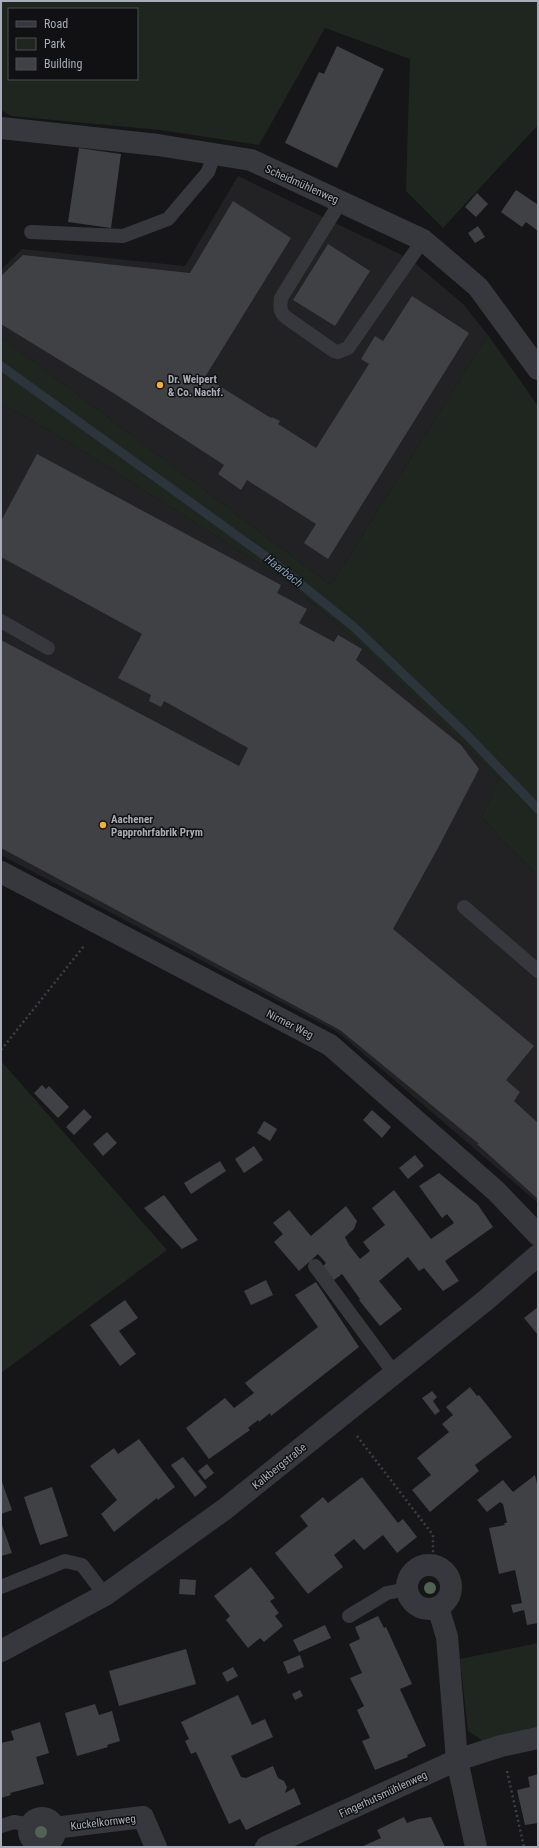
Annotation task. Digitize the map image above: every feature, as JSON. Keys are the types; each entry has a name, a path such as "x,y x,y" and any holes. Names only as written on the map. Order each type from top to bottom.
{"street":[{"name":"Scheidmühlenweg","path":"1,128 158,145 250,160 423,240 478,287 538,370"},
{"name":"Nirmer Weg","path":"1,872 100,926 330,1045 496,1191 538,1235"},
{"name":"Kalkbergstraße","path":"1,1651 105,1595 226,1509 486,1300 538,1255"},
{"path":"433,1566 445,1572 451,1584 451,1592 448,1598 438,1607 430,1609 422,1608 410,1597 407,1589 408,1583 414,1571 420,1567 433,1566"},
{"path":"438,1607 447,1637 457,1760 476,1847"},
{"name":"Fingerhutsmühlenweg","path":"266,1847 457,1760 501,1746 538,1738"},
{"name":"Kuckelkornweg","path":"33,1838 45,1844 54,1833 54,1828 143,1818 156,1847"}],"lane":[{"path":"31,232 123,236 168,219 208,172 214,154"},
{"path":"341,202 281,298 280,308 281,314 334,351 338,352 348,348 423,240"},
{"path":"1,621 48,648"},
{"path":"464,907 538,971"},
{"path":"315,1266 394,1373"},
{"path":"1,1587 65,1561 82,1565 105,1595"},
{"path":"349,1616 387,1593 407,1589"},
{"path":"1,1826 14,1822 33,1838"}],"path":[{"path":"1,1050 100,926"},
{"path":"356,1436 433,1535 433,1566"},
{"path":"501,1746 524,1847"}],"shaded area":[{"path":"238,176 410,259 463,304 488,335 331,585 1,337 1,270 22,249 185,266"},
{"path":"1,403 54,433 284,579 355,639 499,779 482,818 538,877 538,1203 338,1032 1,855"}],"green space":[{"path":"1,1 538,1 538,125 443,228 406,191 410,59 325,28 259,145 160,130 11,116 1,110"},
{"path":"488,335 538,406 538,877 482,818 499,779 355,639 284,579 54,433 1,403 1,337 331,585"},
{"path":"1,1061 167,1250 1,1373"},
{"path":"538,1643 538,1729 483,1741 468,1731 460,1659"}],"building":[{"path":"337,46 384,69 337,168 285,143 319,72 324,74"},
{"path":"79,148 121,154 111,228 68,222"},
{"path":"516,190 537,204 538,202 538,231 526,222 522,227 501,212"},
{"path":"477,193 488,204 476,217 465,207"},
{"name":"Dr. Weipert & Co. Nachf.","path":"233,201 291,238 205,377 271,418 272,417 280,421 278,424 316,448 369,364 361,359 375,336 383,341 412,296 469,333 328,559 304,543 316,524 247,480 241,490 218,474 224,465 115,394 1,324 1,276 23,255 190,273"},
{"path":"478,226 485,237 475,243 468,233"},
{"path":"328,244 370,271 335,326 293,300"},
{"path":"37,454 281,585 277,593 307,609 299,623 334,642 338,635 362,649 356,660 461,745 479,769 438,848 393,929 534,1046 506,1080 520,1092 514,1101 538,1123 538,1199 477,1144 479,1144 340,1030 1,848 1,640 239,766 248,748 164,701 161,707 149,701 151,695 118,678 142,634 1,557 1,521"},
{"path":"42,1085 46,1089 49,1086 69,1107 58,1118 34,1093"},
{"path":"84,1109 92,1117 74,1135 66,1127"},
{"path":"372,1110 391,1127 382,1138 363,1120"},
{"path":"264,1121 277,1129 270,1141 257,1133"},
{"path":"107,1132 117,1143 103,1156 93,1144"},
{"path":"254,1146 263,1160 244,1173 235,1159"},
{"path":"415,1155 424,1166 408,1179 399,1168"},
{"path":"220,1161 226,1171 191,1194 184,1183"},
{"path":"439,1173 478,1205 493,1227 445,1261 459,1281 443,1291 424,1268 419,1271 408,1257 379,1281 402,1309 380,1326 359,1300 360,1299 342,1274 334,1280 323,1266 326,1263 318,1254 299,1271 274,1242 283,1234 273,1223 289,1210 311,1236 346,1206 357,1221 354,1229 345,1237 349,1245 360,1259 370,1251 363,1242 385,1225 372,1208 394,1190 431,1239 454,1223 447,1214 442,1218 419,1186"},
{"path":"164,1195 198,1240 182,1249 144,1208"},
{"path":"266,1280 273,1295 251,1305 244,1291"},
{"path":"316,1282 359,1347 271,1416 270,1413 259,1422 258,1420 248,1428 250,1430 209,1459 186,1428 225,1398 234,1408 254,1393 245,1383 318,1327 295,1295"},
{"path":"125,1300 138,1318 119,1331 136,1354 120,1366 90,1325"},
{"path":"538,1307 538,1335 524,1318"},
{"path":"470,1387 477,1396 479,1395 512,1437 475,1465 479,1471 430,1512 412,1490 431,1475 417,1458 449,1432 442,1424 453,1415 446,1407"},
{"path":"432,1391 437,1397 433,1401 440,1411 435,1415 422,1398"},
{"path":"139,1439 175,1487 158,1500 157,1498 114,1532 101,1514 117,1500 90,1466 114,1448 118,1454"},
{"path":"183,1457 207,1487 195,1497 171,1465"},
{"path":"207,1464 214,1473 205,1480 198,1471"},
{"path":"535,1475 538,1488 538,1623 527,1625 524,1610 513,1613 511,1605 522,1603 515,1570 499,1574 489,1528 505,1525 504,1523 507,1523 503,1504 500,1502 487,1512 477,1500 503,1480 513,1492"},
{"path":"362,1477 398,1523 403,1519 417,1537 397,1553 383,1535 364,1550 354,1539 334,1555 343,1567 308,1594 275,1553 308,1526 300,1516 323,1497 328,1503"},
{"path":"2,1482 12,1510 1,1514 1,1483"},
{"path":"52,1487 68,1536 40,1545 24,1497"},
{"path":"1,1522 12,1553 1,1556"},
{"path":"251,1567 275,1598 270,1601 279,1613 275,1616 283,1626 264,1642 260,1638 248,1648 226,1620 230,1616 214,1596"},
{"path":"180,1579 196,1580 195,1595 179,1594"},
{"path":"378,1616 384,1628 386,1627 412,1684 400,1689 426,1746 407,1755 408,1757 375,1770 362,1741 370,1738 357,1710 364,1706 350,1678 362,1673 349,1644 360,1639 355,1627"},
{"path":"325,1625 331,1638 299,1652 293,1640"},
{"path":"186,1649 196,1684 119,1706 109,1671"},
{"path":"300,1655 304,1667 288,1674 283,1662"},
{"path":"233,1667 238,1676 227,1682 222,1673"},
{"path":"300,1690 303,1696 295,1700 292,1694"},
{"path":"238,1695 252,1725 265,1719 273,1737 231,1756 241,1777 246,1778 273,1766 278,1778 284,1781 287,1787 285,1793 294,1788 301,1804 246,1830 240,1819 229,1824 196,1752 191,1754 185,1741 189,1739 181,1722"},
{"path":"95,1704 99,1715 112,1711 120,1741 107,1745 108,1747 77,1756 65,1713"},
{"path":"40,1722 49,1753 36,1757 44,1784 10,1793 11,1795 1,1798 1,1743 14,1740 11,1731"},
{"path":"538,1774 538,1823 525,1825 517,1790 530,1787 528,1777"},
{"path":"404,1817 407,1823 418,1819 431,1817 445,1847 361,1847 381,1838 377,1830"}],"waterway":[{"name":"Haarbach","path":"1,366 272,561 354,627 467,735 538,809"}],"place":[{"name":"Dr. Weipert & Co. Nachf.","path":"160,385"},
{"name":"Aachener Papprohrfabrik Prym","path":"103,825"}]}
